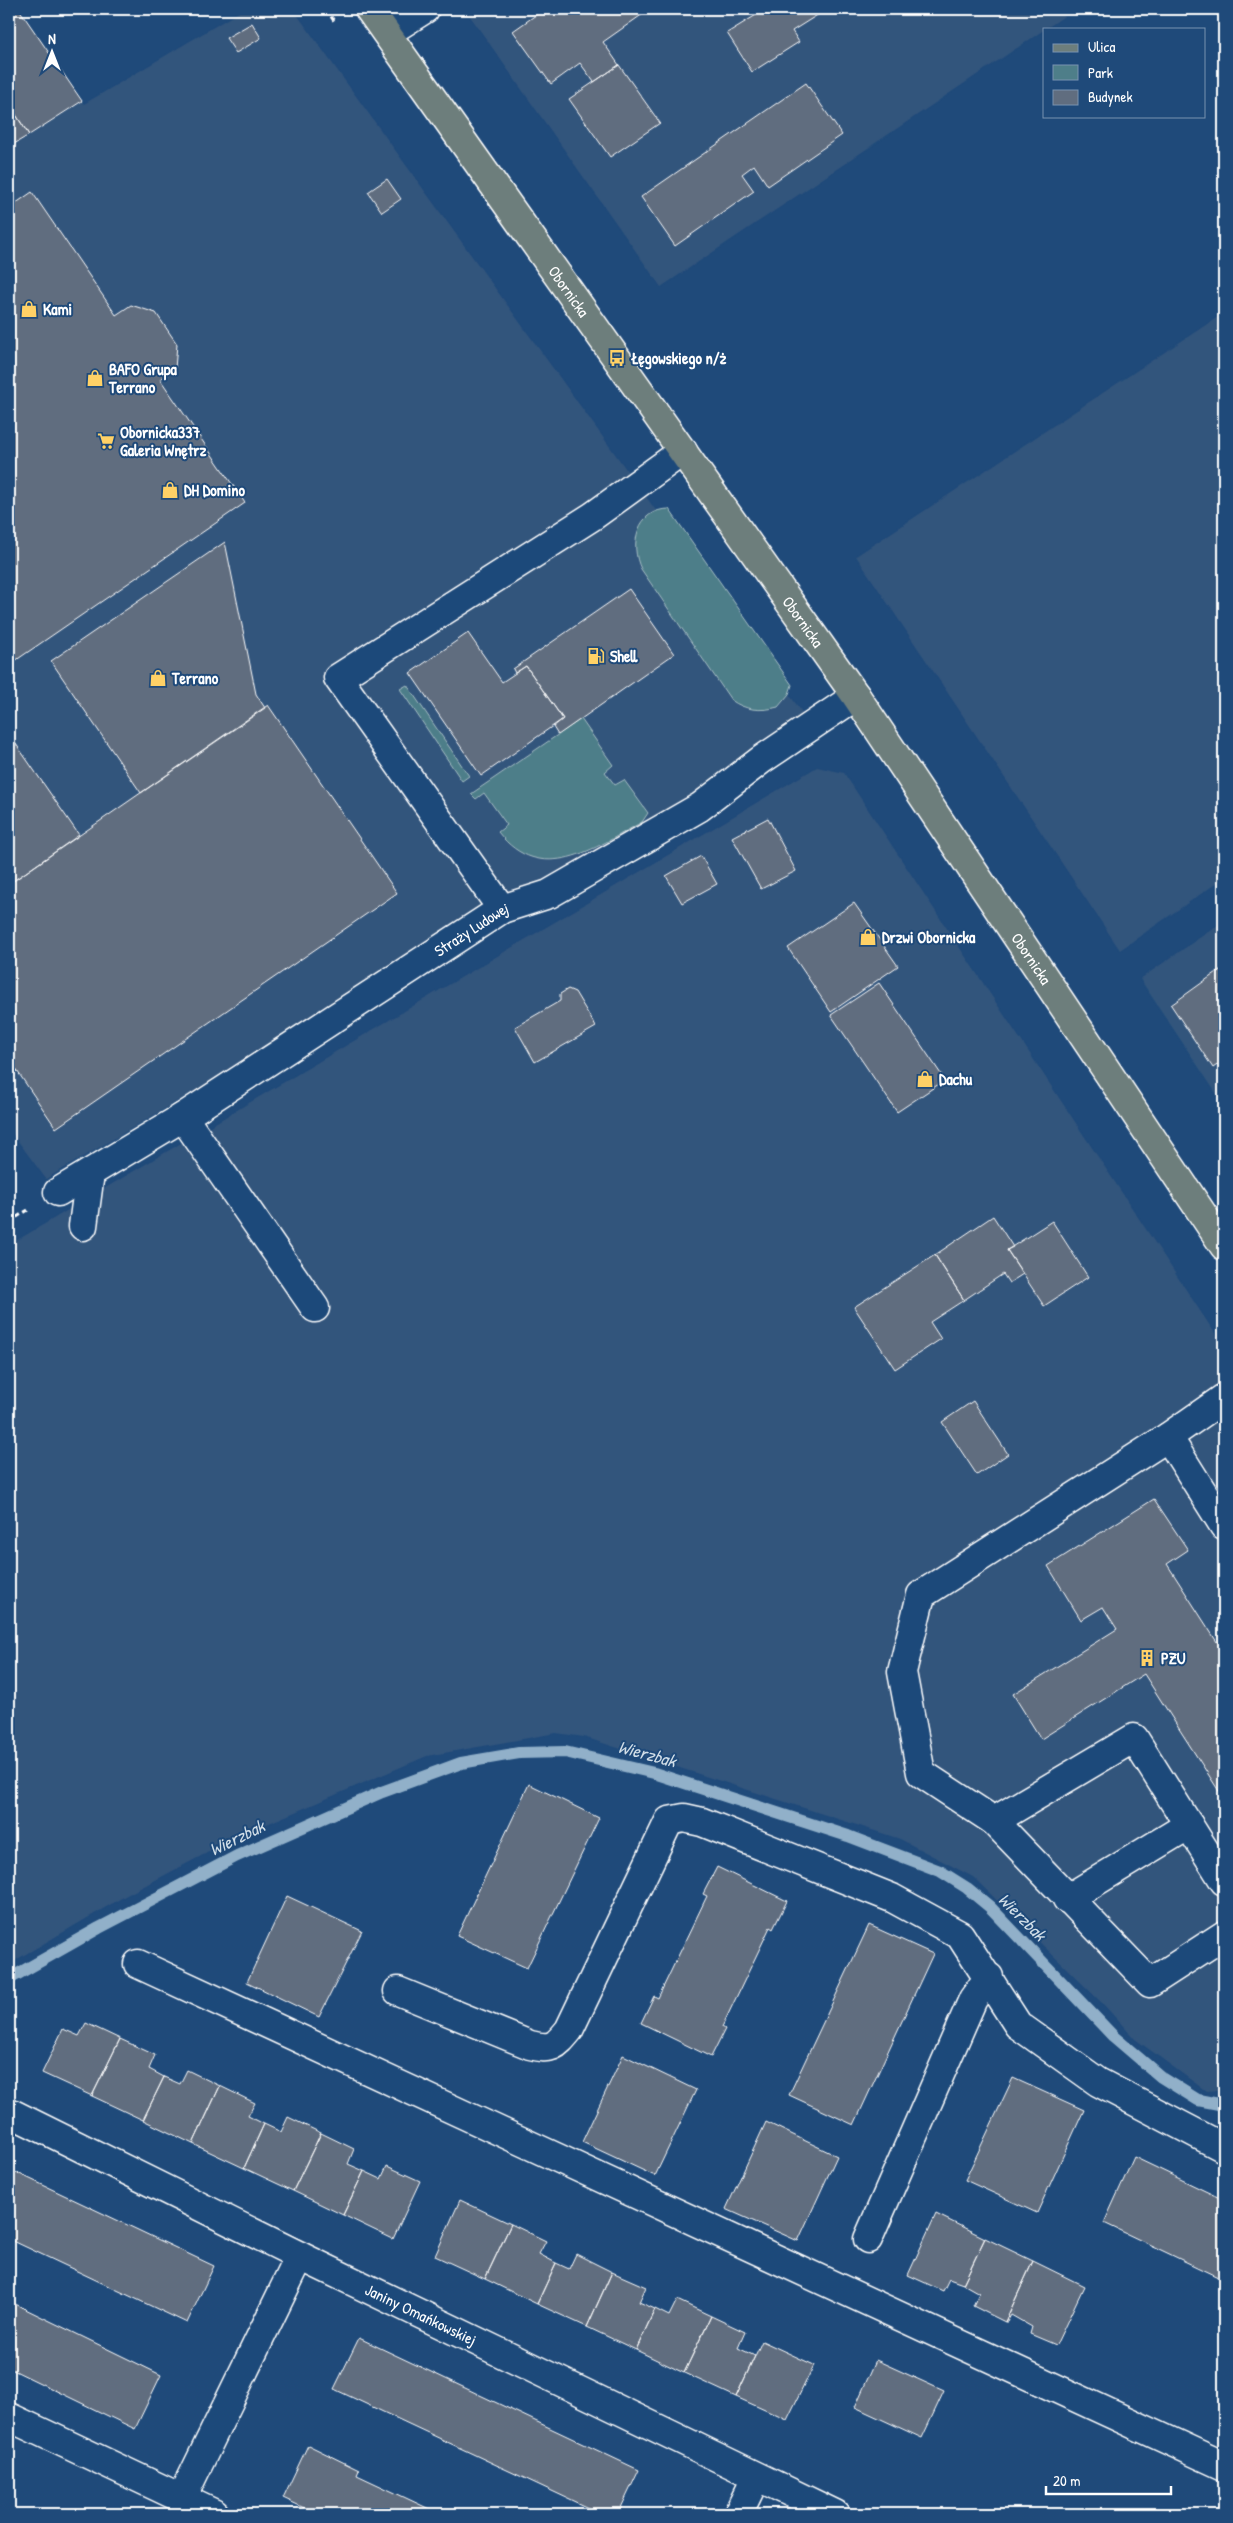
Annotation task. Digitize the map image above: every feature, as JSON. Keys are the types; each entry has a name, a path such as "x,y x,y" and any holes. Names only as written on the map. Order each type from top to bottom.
{"main road":[{"name":"Obornicka","path":"369,9 856,696 1224,1246"}],"street":[{"path":"386,33 425,9"},
{"path":"502,909 338,678 593,516 683,451"},
{"name":"Straży Ludowej","path":"58,1192 183,1117 502,909 557,890 700,808 762,760 856,696"},
{"path":"183,1117 315,1308"},
{"path":"83,1226 90,1173"},
{"path":"1224,1398 1168,1437 921,1595 902,1672 921,1773 994,1821 1067,1899 1150,1983 1224,1936"},
{"path":"1168,1437 1224,1526"},
{"path":"994,1821 1134,1738 1224,1881"},
{"path":"398,1991 530,2046 546,2049 557,2045 569,2030 669,1820 684,1818 702,1822 892,1898 960,1935 989,1977 1018,2025 1098,2082 1224,2148"},
{"path":"1067,1899 1189,1825"},
{"path":"138,1964 1224,2466"},
{"path":"868,2238 973,1999 989,1977"},
{"name":"Janiny Omańkowskiej","path":"9,2112 300,2256 835,2514"},
{"path":"182,2498 300,2256"},
{"path":"9,2417 215,2514"},
{"path":"738,2514 756,2477"}],"shaded area":[{"path":"9,9 19,9 84,104 244,9 293,9 812,726 46,1179 9,1129"},
{"path":"465,9 1075,9 1047,28 1043,28 1043,30 661,287"},
{"path":"1224,313 1224,878 1120,950 856,556"},
{"path":"817,767 844,773 1224,1347 1224,2090 1206,2091 1135,2039 1103,2004 973,1877 900,1839 584,1737 556,1733 427,1756 243,1834 125,1896 9,1964 9,1245"},
{"path":"1224,921 1224,1105 1140,979"}],"green space":[{"path":"669,509 792,685 789,694 778,707 753,709 731,700 641,569 636,549 638,530 649,515"},
{"path":"407,685 469,776 462,781 400,689"},
{"path":"581,719 613,765 605,772 615,785 624,780 648,813 642,822 587,851 550,860 532,857 515,848 498,832 507,825 484,793 476,799 471,794"}],"building":[{"path":"9,9 19,9 82,101 29,135 9,104"},
{"path":"542,9 650,9 603,42 619,65 594,82 580,63 551,84 513,31"},
{"path":"766,9 827,9 792,31 799,42 752,72 727,33"},
{"path":"252,23 261,38 236,53 226,38"},
{"path":"619,65 660,123 610,157 569,99"},
{"path":"806,83 842,135 768,186 754,165 742,174 754,191 675,246 641,197"},
{"path":"9,104 29,135 9,147"},
{"path":"387,179 401,199 382,212 368,192"},
{"name":"Obornicka337 Galeria Wnętrz","path":"32,192 116,315 131,305 156,313 177,344 175,369 160,379 245,503 9,665 9,208"},
{"name":"Terrano","path":"225,542 256,694 265,708 141,793 51,661"},
{"path":"629,589 674,654 558,735 553,727 563,719 526,666 515,673 513,669"},
{"path":"468,633 502,682 526,666 563,719 481,776 410,673"},
{"path":"268,705 397,893 56,1128 9,1059 9,884"},
{"path":"9,734 79,835 9,884"},
{"path":"768,818 796,871 761,889 732,837"},
{"path":"701,856 717,884 682,903 666,876"},
{"path":"854,903 898,966 831,1012 788,948"},
{"path":"1224,967 1224,1060 1213,1068 1171,1005"},
{"path":"879,983 945,1080 897,1112 831,1015"},
{"path":"568,989 575,992 596,1027 535,1062 515,1027 560,1001 560,994"},
{"path":"993,1216 1013,1247 1007,1250 1023,1274 1009,1283 1003,1274 964,1300 935,1255"},
{"path":"1052,1221 1088,1277 1044,1306 1007,1250"},
{"path":"935,1255 964,1300 930,1322 941,1339 895,1369 854,1307"},
{"path":"973,1401 1008,1454 977,1475 942,1422"},
{"name":"PZU","path":"1154,1499 1188,1550 1167,1564 1217,1642 1224,1642 1224,1799 1144,1674 1041,1739 1013,1694 1117,1629 1103,1607 1081,1620 1048,1566"},
{"path":"529,1784 599,1818 527,1968 457,1936"},
{"path":"717,1867 787,1901 773,1929 770,1927 722,2027 725,2029 711,2057 641,2023 654,1996 658,1998 707,1896 703,1894"},
{"path":"287,1896 362,1931 319,2017 247,1982"},
{"path":"869,1925 933,1954 854,2125 789,2095"},
{"path":"86,2023 120,2039 92,2096 42,2073 63,2029 79,2036"},
{"path":"120,2039 155,2055 149,2069 164,2077 143,2120 92,2096"},
{"path":"623,2055 696,2090 655,2176 582,2142"},
{"path":"187,2070 220,2086 193,2144 143,2120 164,2077 180,2084"},
{"path":"1013,2078 1084,2110 1037,2213 965,2180"},
{"path":"220,2086 255,2103 248,2116 264,2124 244,2168 193,2144"},
{"path":"288,2117 321,2133 293,2191 244,2168 264,2124 281,2132"},
{"path":"766,2122 837,2156 798,2241 726,2209"},
{"path":"321,2133 354,2149 348,2164 364,2171 343,2215 293,2191"},
{"path":"1134,2157 1224,2200 1224,2270 1220,2278 1104,2223"},
{"path":"387,2166 420,2181 393,2239 343,2215 364,2171 381,2179"},
{"path":"9,2169 214,2266 187,2323 9,2239"},
{"path":"460,2200 511,2224 485,2279 435,2256"},
{"path":"936,2214 985,2238 963,2284 949,2279 943,2291 908,2275"},
{"path":"511,2224 546,2241 539,2254 556,2263 537,2304 485,2279"},
{"path":"985,2238 1033,2261 1005,2322 973,2306 979,2293 963,2284"},
{"path":"576,2254 612,2272 587,2327 537,2304 556,2263 569,2269"},
{"path":"1033,2261 1084,2286 1056,2345 1030,2334 1032,2327 1011,2315 1007,2322 1005,2322"},
{"path":"612,2272 646,2287 639,2302 655,2309 636,2350 587,2327"},
{"path":"677,2300 711,2316 684,2373 636,2350 655,2309 669,2316"},
{"path":"9,2301 161,2375 135,2429 9,2368"},
{"path":"711,2316 745,2332 738,2348 755,2356 736,2397 684,2373"},
{"path":"359,2338 639,2470 618,2514 601,2514 334,2389"},
{"path":"762,2341 814,2365 787,2420 736,2397"},
{"path":"876,2360 944,2391 922,2438 855,2407"},
{"path":"1224,2404 1224,2439 1221,2439"},
{"path":"308,2445 359,2470 357,2475 440,2514 317,2514 283,2498"}],"waterway":[{"name":"Wierzbak","path":"9,1979 99,1928 237,1856 382,1792 461,1763 519,1753 565,1752 654,1773 848,1836 940,1871 967,1888 990,1907 1113,2036 1161,2077 1198,2100 1224,2105"}],"place":[{"name":"Kami","path":"29,309"},
{"name":"Łęgowskiego n/ż","path":"617,358"},
{"name":"BAFO Grupa Terrano","path":"95,378"},
{"name":"Obornicka337 Galeria Wnętrz","path":"106,441"},
{"name":"DH Domino","path":"170,490"},
{"name":"Shell","path":"596,656"},
{"name":"Terrano","path":"158,678"},
{"name":"Drzwi Obornicka","path":"868,937"},
{"name":"Dachu","path":"925,1079"},
{"name":"PZU","path":"1147,1658"}]}
